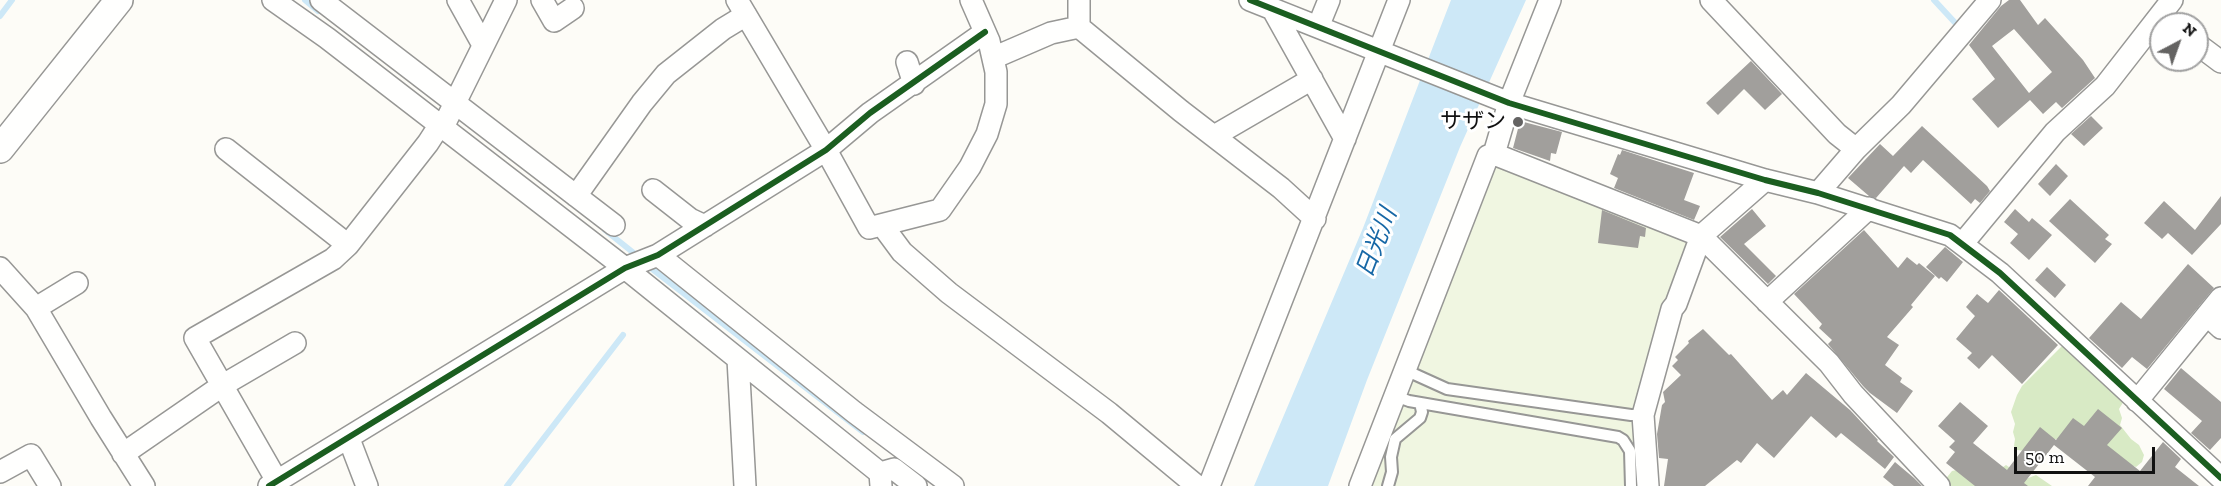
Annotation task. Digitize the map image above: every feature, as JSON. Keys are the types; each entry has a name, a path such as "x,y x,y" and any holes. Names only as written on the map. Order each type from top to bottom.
{"street":[{"path":"0,149 119,0"},
{"path":"273,0 327,38 625,268 881,479 894,469 916,486"},
{"path":"321,0 614,225"},
{"path":"458,0 483,45"},
{"path":"506,0 446,121 439,126 428,144 348,245 333,259 195,338 223,385 273,483 349,439 625,268 658,255 826,150 870,113 985,32"},
{"path":"542,0 554,21 573,8"},
{"path":"576,196 642,103 666,74 723,29 742,7 869,228 940,210 970,167 987,134 996,104 996,72 993,58 971,0"},
{"path":"1079,0 1079,27"},
{"path":"1250,0 1509,103 1765,180 1869,208 1950,235 1964,243 2000,273 2221,478"},
{"path":"1318,27 1329,0"},
{"path":"1209,486 1399,0"},
{"path":"1494,154 1509,103 1550,0"},
{"path":"1711,0 1837,134 1856,149"},
{"path":"1818,193 1856,149 1901,105 1990,0"},
{"path":"1273,10 1345,139"},
{"path":"1964,243 2055,132 2105,86 2162,10"},
{"path":"993,58 1051,33 1079,27"},
{"path":"1079,27 1281,188 1315,219"},
{"path":"907,62 914,84"},
{"path":"1214,136 1312,79"},
{"path":"226,149 348,245"},
{"path":"1360,486 1488,156 1494,154 1701,236 1829,363 1853,394 1935,485"},
{"path":"1648,486 1642,415 1672,309 1676,304 1701,236 1765,180"},
{"path":"653,190 690,219 705,226"},
{"path":"1767,302 1869,208"},
{"path":"882,225 902,252 949,293 1109,413 1197,486"},
{"path":"658,255 854,411 953,486"},
{"path":"0,268 36,308 144,486"},
{"path":"36,308 77,283"},
{"path":"2137,401 2214,322 2221,298"},
{"path":"123,454 223,385 295,343"},
{"path":"738,359 745,486"},
{"path":"349,439 367,486"},
{"path":"0,472 31,455 50,486"}],"lane":[{"path":"1405,369 1447,390 1642,415"},
{"path":"1395,396 1420,403 1611,435 1623,440 1630,451 1631,486"},
{"path":"1524,420 1528,401"},
{"path":"1388,486 1392,471 1390,456 1395,439 1420,418 1422,412 1420,403"},
{"path":"1611,435 1614,413"}],"green space":[{"path":"1496,165 1693,238 1672,302 1665,301 1642,387 1639,486 1370,486"},
{"path":"2067,341 2127,396 2119,409 2122,418 2120,425 2139,445 2144,455 2142,462 2136,467 2059,439 2051,439 2026,451 2017,450 2014,446 2015,424 2011,412 2017,395 2022,386"},
{"path":"2006,465 2026,479 2036,475 2052,486 1940,486 1952,471 1961,469 1997,471"}],"water":[{"name":"日光川","path":"1451,0 1526,0 1460,147 1367,380 1328,486 1254,486 1363,228"}],"building":[{"path":"2009,0 2020,0 2038,25 2045,18 2083,60 2095,78 2062,108 2056,102 2043,114 2030,100 1998,128 1972,99 1995,79 1969,45 2001,6","holes":["2014,29 2052,72 2029,93 1992,46"]},
{"path":"1751,61 1782,94 1765,110 1744,89 1718,115 1706,103"},
{"path":"2091,116 2103,128 2084,146 2071,134"},
{"path":"1520,121 1562,132 1556,154 1551,153 1550,161 1513,148"},
{"path":"1922,126 1987,186 1990,191 1980,203 1975,199 1971,204 1923,160 1911,173 1904,166 1876,198 1869,196 1848,178 1880,144 1893,156"},
{"path":"1622,150 1694,173 1684,200 1700,206 1694,220 1614,188 1618,178 1610,174"},
{"path":"2056,164 2068,176 2050,196 2038,184"},
{"path":"2221,196 2221,224 2192,255 2168,233 2162,239 2144,223 2164,201 2195,230"},
{"path":"2070,199 2109,235 2105,239 2112,244 2095,263 2049,221"},
{"path":"1752,209 1766,226 1744,244 1776,276 1768,284 1720,237"},
{"path":"2015,209 2029,222 2032,218 2052,235 2029,260 2010,243 2018,234 2004,222"},
{"path":"1602,210 1646,228 1645,237 1640,236 1638,248 1598,243"},
{"path":"1864,230 1898,268 1907,257 1935,276 1911,305 1913,307 1887,337 1899,345 1885,365 1902,378 1900,382 1913,391 1897,413 1863,386 1828,344 1832,340 1819,328 1822,324 1794,294"},
{"path":"1945,247 1963,262 1947,282 1941,277 1939,279 1926,267"},
{"path":"2188,264 2214,288 2147,369 2132,357 2122,368 2089,338 2121,302 2141,319"},
{"path":"2047,267 2066,285 2055,298 2035,280"},
{"path":"1999,290 2058,345 2022,384 1992,355 1979,369 1967,358 1972,353 1956,339 1975,316 1966,307 1977,294 1988,303"},
{"path":"1703,329 1729,355 1731,354 1772,400 1783,390 1787,395 1806,373 1850,410 1894,457 1885,469 1841,433 1836,438 1811,416 1774,458 1757,443 1741,463 1737,460 1705,486 1664,486 1668,459 1659,458 1657,434 1662,405 1665,402 1663,392 1681,375 1672,366 1678,360 1675,357 1689,343 1688,341"},
{"path":"2181,368 2221,402 2221,438 2210,450 2191,433 2202,421 2164,389"},
{"path":"1960,402 1988,426 1973,443 2007,470 2040,427 2056,440 2073,418 2084,426 2098,409 2122,428 2107,445 2140,471 2163,442 2181,459 2175,467 2199,486 2088,486 2095,477 2054,445 2024,483 2028,486 1975,486 1946,463 1955,452 1949,447 1955,441 1938,426"},
{"path":"1895,462 1922,486 1894,486 1883,477"}],"waterway":[{"path":"0,16 12,0"},
{"path":"305,0 318,11"},
{"path":"1934,0 1959,27"},
{"path":"605,230 635,254"},
{"path":"652,269 863,432"},
{"path":"507,486 623,335"}],"cycle path":[{"path":"1250,0 1509,103 1765,180 1818,193 1950,235 2000,273 2221,478"},
{"path":"269,486 625,268 658,255 826,150 870,113 985,32"}],"place":[{"name":"サザン","path":"1518,122"}]}
